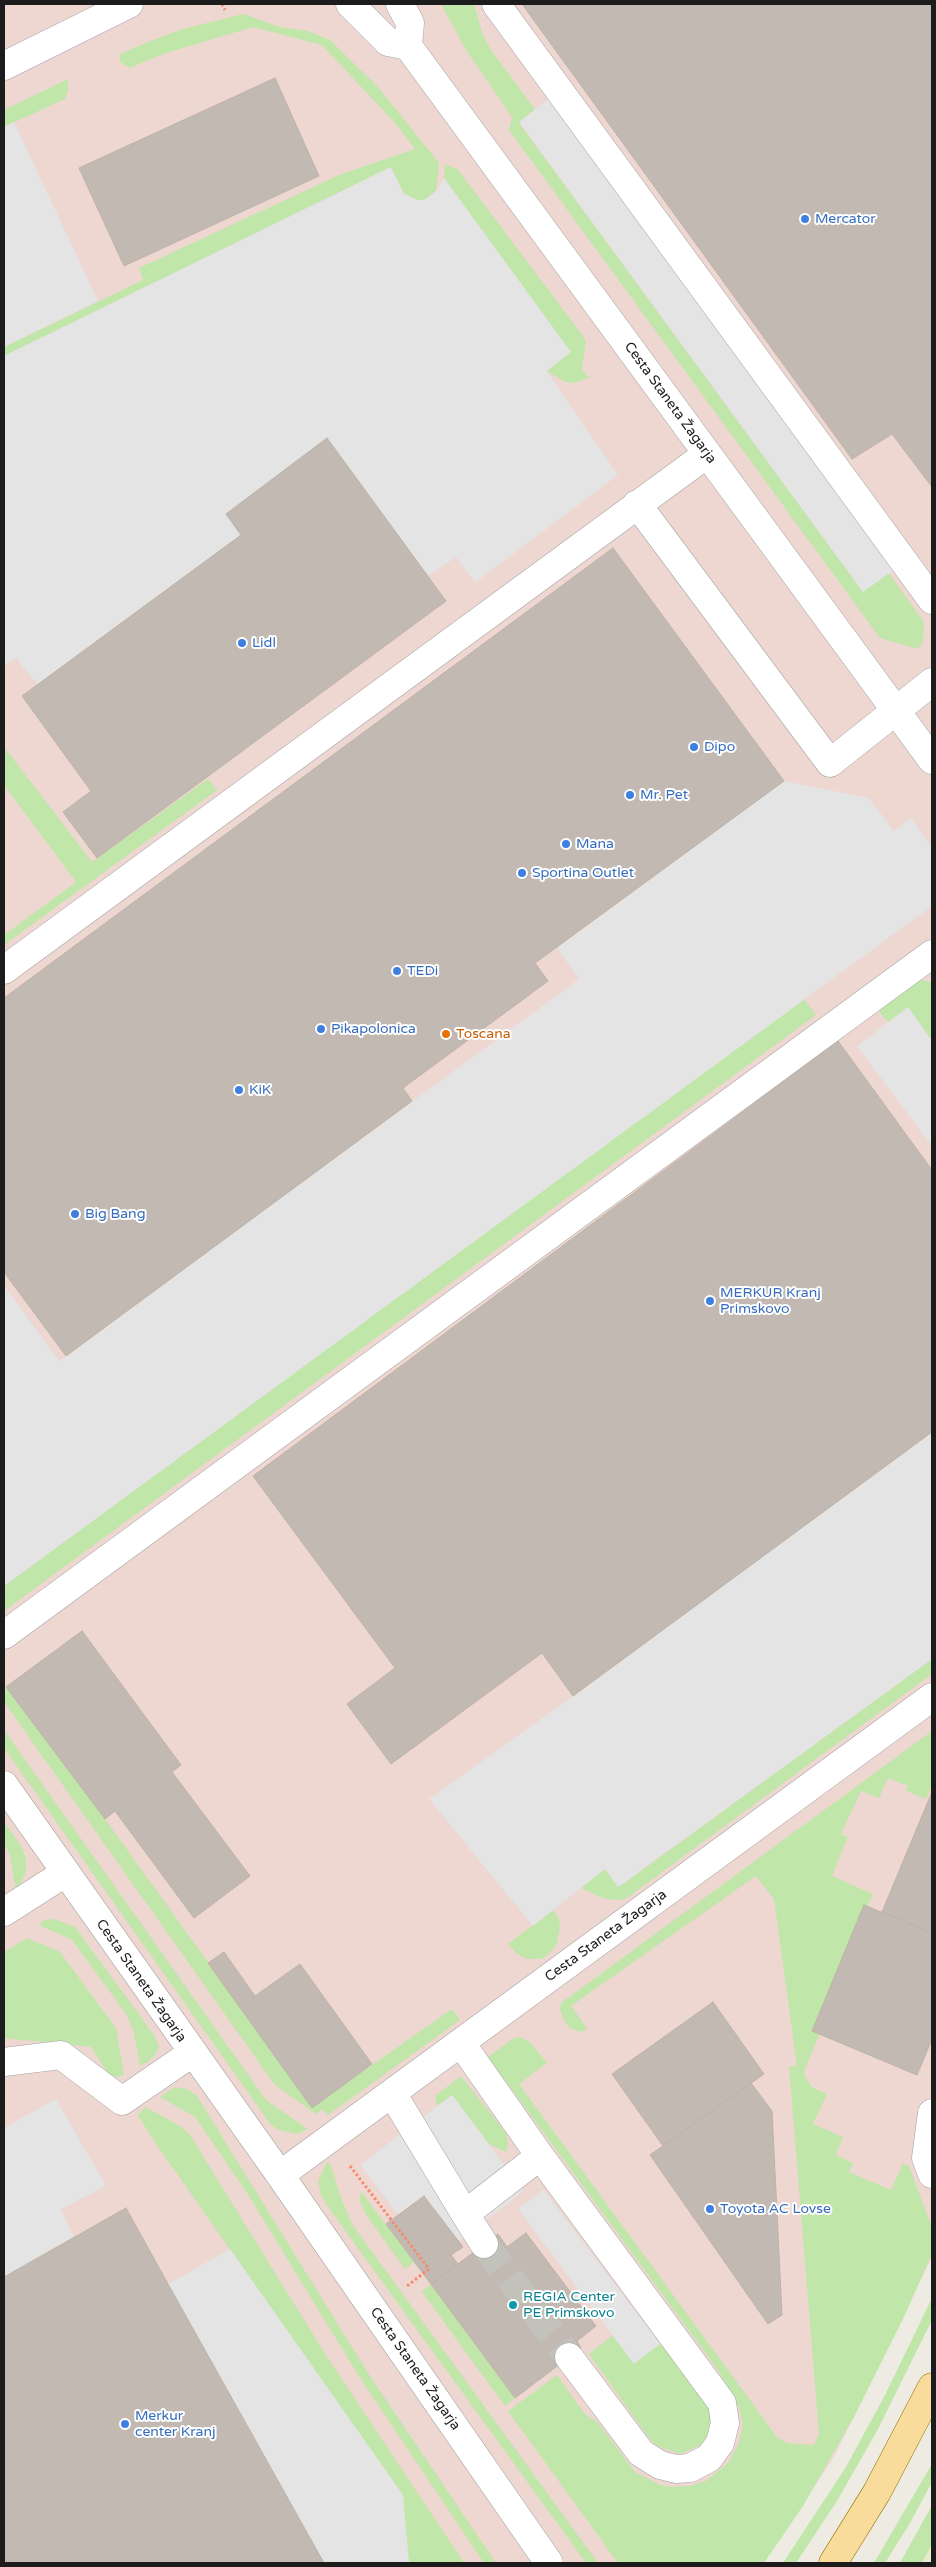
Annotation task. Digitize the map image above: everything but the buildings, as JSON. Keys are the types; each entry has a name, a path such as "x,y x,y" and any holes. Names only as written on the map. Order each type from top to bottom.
{"main road":[{"path":"832,2563 877,2492 932,2387"}],"street":[{"path":"4,66 129,4"},
{"path":"350,4 388,42 408,46 410,23 400,4"},
{"path":"496,4 932,600"},
{"name":"Cesta Staneta Žagarja","path":"408,46 932,760"},
{"path":"4,970 707,454"},
{"path":"637,504 830,763 932,682"},
{"path":"4,1636 932,954"},
{"name":"Cesta Staneta Žagarja","path":"280,2175 932,1698"},
{"name":"Cesta Staneta Žagarja","path":"4,1786 280,2175 550,2563"},
{"path":"4,1912 66,1873"},
{"path":"461,2043 540,2156 722,2403 725,2423 720,2443 709,2458 690,2468 676,2469 660,2465 641,2453 569,2357"},
{"path":"4,2062 61,2055 122,2101 192,2053"},
{"path":"392,2093 484,2244"},
{"path":"932,2113 926,2158 932,2174"},
{"path":"465,2214 540,2156"}],"path":[{"path":"222,4 225,10"},
{"path":"344,2158 429,2269 407,2286"}],"shaded area":[{"path":"4,4 932,4 932,2257 834,2457 763,2563 4,2563"},
{"path":"559,91 905,562 863,592 519,122"},
{"path":"14,122 98,301 4,347 4,127"},
{"path":"391,167 404,194 417,200 424,200 436,191 444,178 571,352 547,371 618,475 475,583 456,557 428,576 327,439 226,513 241,535 38,685 16,658 4,666 4,356"},
{"path":"784,781 869,798 894,831 911,818 932,847 932,906 4,1586 4,1285 59,1361 579,979 557,948"},
{"path":"908,1007 932,1041 932,1146 857,1046"},
{"path":"932,1432 932,1659 618,1887 605,1869 533,1926 429,1799 573,1696"},
{"path":"452,2095 524,2191 433,2260 360,2165"},
{"path":"56,2099 106,2186 61,2209 74,2238 4,2277 4,2128"},
{"path":"543,2189 660,2344 634,2364 518,2209"},
{"path":"230,2249 403,2495 409,2563 324,2563 168,2284"}],"green space":[{"path":"441,4 474,4 483,35 491,50 535,109 519,123 863,592 889,573 924,622 923,641 918,649 880,638 509,130 512,117 466,50"},
{"path":"243,14 280,27 308,31 330,40 377,86 439,163 436,191 424,200 417,200 404,194 391,167 4,356 4,347 143,280 139,268 339,175 415,149 396,124 322,45 253,27 163,54 130,68 120,62 120,54 153,40 183,29"},
{"path":"68,79 68,91 65,99 4,127 4,110"},
{"path":"445,164 457,169 462,175 583,336 586,341 582,369 589,378 573,383 565,382 547,371 570,352 444,178"},
{"path":"4,747 92,862 208,779 217,790 4,945 4,935 76,882 4,785"},
{"path":"918,978 932,983 932,1041 908,1007 889,1022 880,1013 878,1004"},
{"path":"804,999 816,1015 4,1611 4,1586"},
{"path":"932,1659 932,1674 624,1900 605,1899 581,1888 605,1869 619,1887"},
{"path":"6,1687 105,1819 312,2107 452,2009 460,2020 328,2115 323,2109 316,2114 275,2085 4,1702"},
{"path":"4,1730 266,2100 308,2129 297,2134 279,2130 271,2125 4,1748"},
{"path":"932,1731 932,1785 926,1799 906,1791 908,1786 888,1778 879,1798 861,1791 841,1834 848,1837 832,1876 873,1894 826,2003 831,2006 804,2072 805,2077 813,2088 827,2094 813,2124 843,2137 836,2155 853,2163 849,2172 891,2190 903,2163 909,2166 932,2228 932,2254 903,2319 854,2417 803,2506 764,2563 618,2563 508,2411 557,2375 584,2413 598,2423 635,2472 660,2485 673,2487 689,2486 706,2481 728,2463 738,2445 743,2425 739,2407 718,2370 488,2057 514,2038 520,2037 531,2043 547,2063 519,2084 777,2437 787,2443 814,2445 819,2434 789,2066 797,2066 774,1899 756,1876 571,2006 587,2028 582,2032 571,2029 564,2021 560,2009 561,2003"},
{"path":"4,1822 22,1847 26,1859 26,1872 16,1892 10,1855 4,1843"},
{"path":"553,1910 559,1919 560,1928 556,1946 544,1958 527,1959 517,1954 508,1944"},
{"path":"54,1919 75,1927 154,2035 159,2046 155,2055 148,2062 140,2065 134,2033 127,2015 71,1939 38,1925 45,1920"},
{"path":"27,1938 60,1952 116,2028 124,2075 111,2078 91,2047 4,2038 4,1952"},
{"path":"461,2076 506,2133 508,2144 506,2152 489,2144 452,2095 437,2106 435,2096"},
{"path":"175,2087 187,2089 197,2096 368,2373 496,2563 484,2563 360,2378 247,2193 195,2117 160,2097"},
{"path":"145,2107 182,2127 190,2135 322,2349 464,2563 409,2563 402,2495 152,2138 138,2115"},
{"path":"327,2162 331,2165 340,2195 352,2224 598,2563 586,2563 328,2207 321,2195 318,2181"},
{"path":"361,2193 414,2262 405,2269 366,2215 359,2199"},
{"path":"431,2284 515,2398 505,2406 422,2292"},
{"path":"932,2298 932,2320 878,2429 837,2501 796,2563 783,2563 846,2467 885,2395"},
{"path":"613,2335 634,2363 660,2344 667,2350 708,2407 712,2419 708,2434 701,2445 680,2454 657,2446 649,2438 589,2354"},
{"path":"932,2464 932,2482 910,2523 885,2563 874,2563"},
{"path":"932,2505 932,2544 922,2563 900,2563"},
{"path":"932,2544 932,2563 922,2563"}],"tunnel":[{"path":"484,2244 569,2357"}],"place":[{"name":"Mercator","path":"805,219"},
{"name":"Lidl","path":"242,643"},
{"name":"Dipo","path":"694,747"},
{"name":"Mr. Pet","path":"630,795"},
{"name":"Mana","path":"566,844"},
{"name":"Sportina Outlet","path":"522,873"},
{"name":"TEDi","path":"397,971"},
{"name":"Pikapolonica","path":"321,1029"},
{"name":"Toscana","path":"446,1034"},
{"name":"KiK","path":"239,1090"},
{"name":"Big Bang","path":"75,1214"},
{"name":"MERKUR Kranj Primskovo","path":"710,1301"},
{"name":"Toyota AC Lovse","path":"710,2209"},
{"name":"REGIA Center PE Primskovo","path":"513,2305"},
{"name":"Merkur center Kranj","path":"125,2424"}]}
